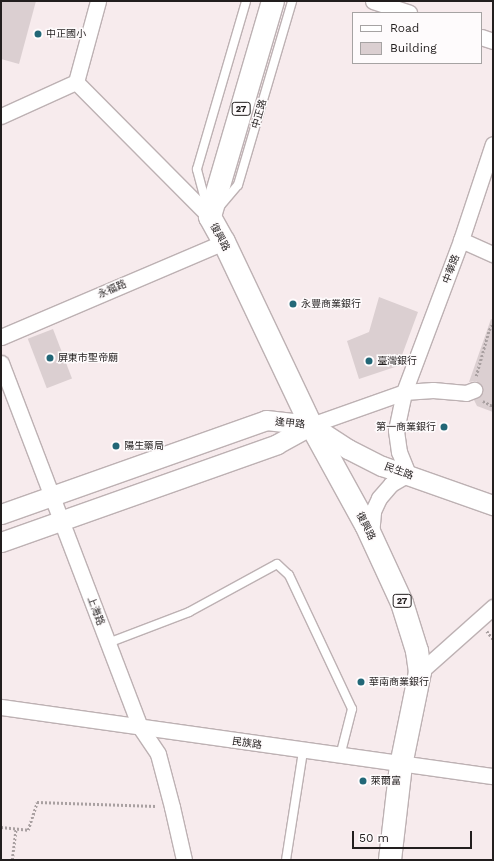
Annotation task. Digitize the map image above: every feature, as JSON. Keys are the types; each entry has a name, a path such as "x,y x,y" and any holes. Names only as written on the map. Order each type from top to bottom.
{"main road":[{"name":"中正路","path":"210,217 273,1"},
{"name":"復興路","path":"210,217 224,242 311,425 371,535 402,603 417,651 420,672 401,765 390,860"}],"street":[{"path":"76,82 98,1"},
{"path":"373,1 406,12"},
{"path":"482,37 493,41"},
{"path":"1,116 76,82"},
{"path":"76,82 210,217"},
{"name":"中華路","path":"408,474 399,452 396,430 404,392 461,240 493,144"},
{"path":"461,240 493,254"},
{"name":"永福路","path":"1,337 224,242"},
{"name":"上海路","path":"1,363 140,727 158,754 184,860"},
{"path":"311,425 404,392 433,390 466,393 474,390"},
{"name":"逢甲路","path":"1,514 266,420 311,425"},
{"name":"民生路","path":"311,425 354,452 382,466 493,505"},
{"name":"逢甲路","path":"1,542 277,444 311,425"},
{"path":"371,535 373,511 379,498 391,484 408,474"},
{"path":"420,672 493,607"},
{"name":"民族路","path":"1,707 401,765 493,776"}],"lane":[{"path":"210,217 197,169 246,1"},
{"name":"中正路","path":"210,217 238,185 292,1"},
{"path":"108,643 189,612 277,564 289,575 352,709 340,756"},
{"path":"286,860 303,751"}],"path":[{"path":"474,390 477,372 489,330 493,323"},
{"path":"1,827 28,830 36,802 172,807"},
{"path":"12,860 16,828"}],"building":[{"path":"1,1 36,1 19,64 1,59"},
{"path":"379,297 418,312 398,366 359,379 347,341 369,332"},
{"path":"491,319 493,320 493,412 477,406 474,400 481,395 483,387 476,381 469,382"},
{"name":"屏東市聖帝廟","path":"53,329 72,378 47,388 28,339"}],"place":[{"name":"中正國小","path":"38,34"},
{"name":"永豐商業銀行","path":"293,304"},
{"name":"屏東市聖帝廟","path":"50,358"},
{"name":"臺灣銀行","path":"369,361"},
{"name":"第一商業銀行","path":"444,427"},
{"name":"陽生藥局","path":"116,446"},
{"name":"華南商業銀行","path":"361,682"},
{"name":"萊爾富","path":"363,781"}]}
